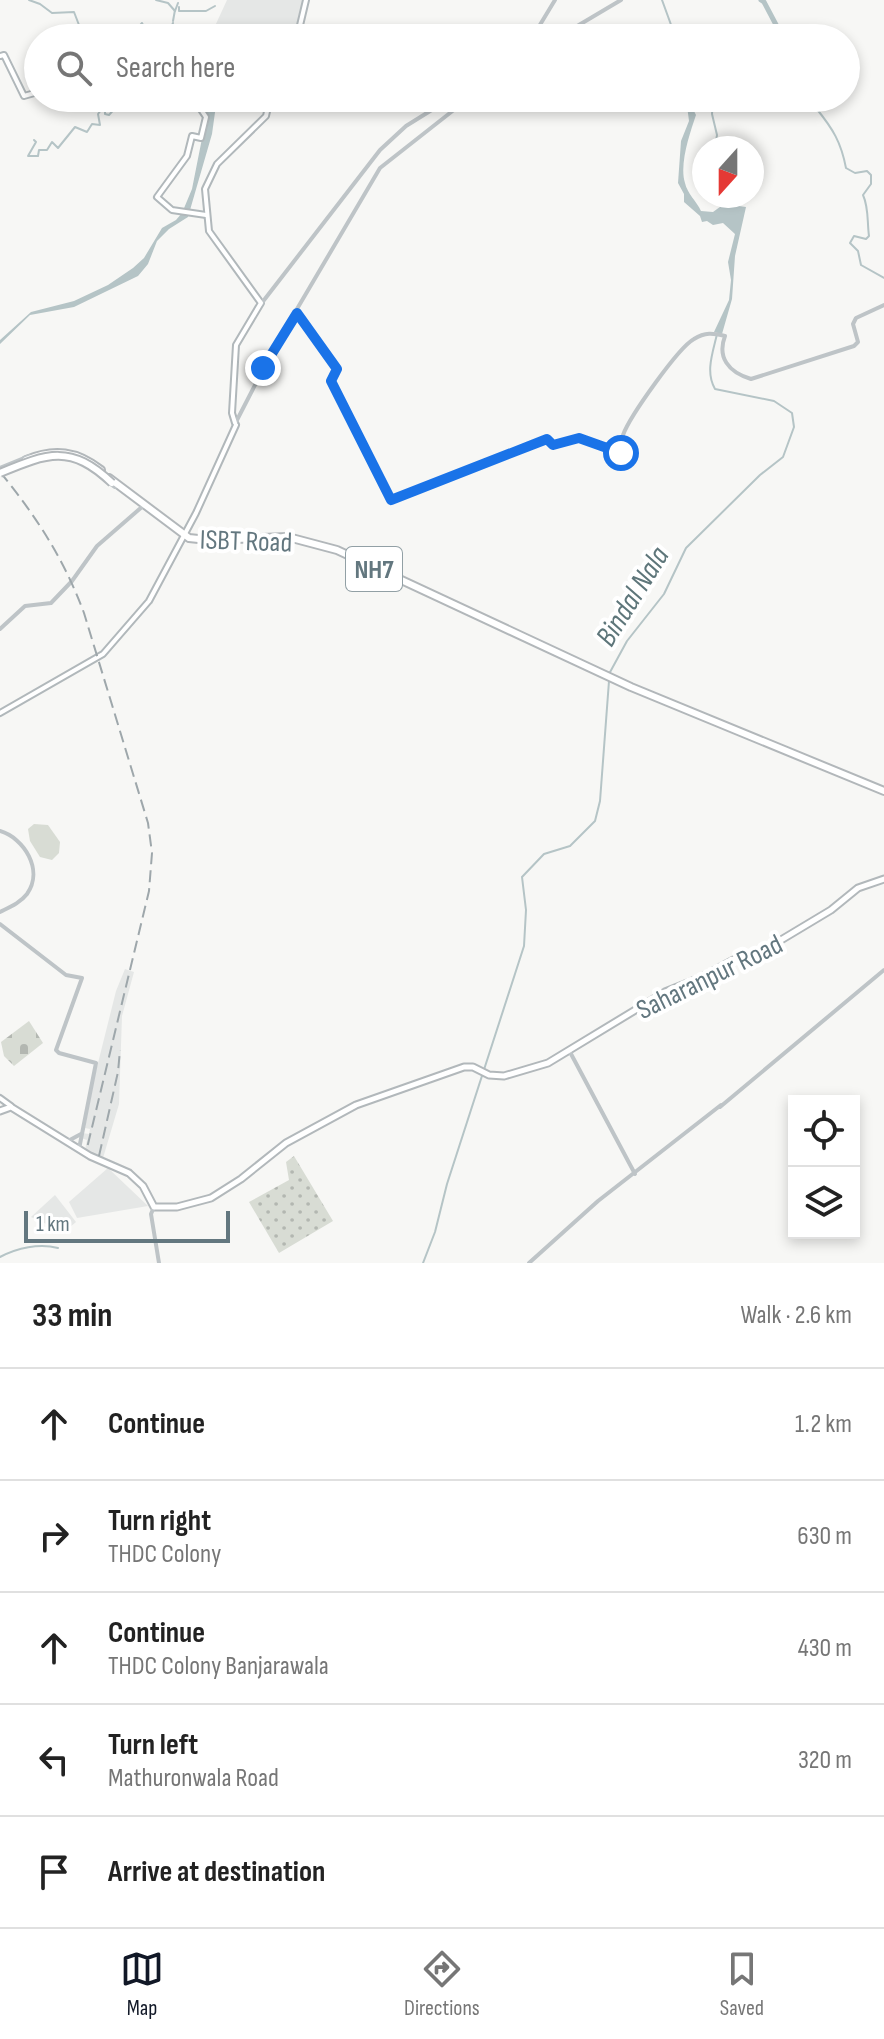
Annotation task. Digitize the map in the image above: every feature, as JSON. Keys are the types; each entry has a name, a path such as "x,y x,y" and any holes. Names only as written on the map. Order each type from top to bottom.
{"highway":[{"path":"0,472 40,456 62,455 82,460 142,506"},
{"name":"ISBT Road","path":"114,484 183,537 210,541 283,539 326,547 615,681 840,774"},
{"name":"NH7","path":"840,774 884,792"},
{"name":"NH7","path":"840,774 884,792"}],"main road":[{"path":"300,24 306,0"},
{"path":"0,56 4,55 24,95"},
{"path":"203,112 206,117 201,138 192,136 187,156 157,197 169,209 206,215"},
{"path":"0,713 82,668 108,650 149,601 183,537 236,423 232,416 235,348 261,304 209,231 205,189 211,170 267,112"},
{"name":"Saharanpur Road","path":"153,1208 178,1209 212,1200 289,1145 364,1102 466,1069 510,1078 543,1068 572,1054 620,1020 666,994 701,981 744,958 767,951 832,913 860,890 884,880"},
{"path":"0,1099 10,1108 108,1165"},
{"path":"0,1112 10,1108"},
{"path":"70,1143 132,1178 142,1188 153,1208"}],"street":[{"path":"540,24 555,0"},
{"path":"581,24 621,0"},
{"path":"261,304 380,150 406,126 428,112"},
{"path":"236,423 267,361 380,168 451,112"},
{"path":"296,312 337,369 331,379 333,384 392,500 547,439 553,445 579,438 621,453 622,437 653,383 687,344 707,333 724,335 720,345 722,358 730,367 751,379 856,345 857,335 853,324 856,318 884,305"},
{"path":"0,629 25,606 51,603 96,548 142,506"},
{"path":"0,831 15,838 26,849 32,875 31,887 25,896 0,912"},
{"path":"0,924 66,975 82,978 56,1050 96,1063 79,1149"},
{"path":"530,1263 884,970"},
{"path":"572,1054 635,1174"},
{"path":"70,1143 81,1134"},
{"path":"153,1208 151,1214 159,1263"}],"shaded area":[{"path":"227,0 304,0 298,24 216,24"},
{"path":"207,112 215,112 212,134 188,217 157,241 148,264 138,276 74,307 30,315 0,344 0,340 31,312 74,301 108,285 133,268 144,258 162,228 182,213 192,189"},
{"path":"688,112 694,112 684,158 685,183 692,196 692,208 713,212 718,208 746,208 735,256 732,299 722,334 714,332 729,300 731,280 728,262 735,234 723,223 713,225 702,222 700,216 684,202 684,194 678,183 681,141 689,121"},
{"path":"125,969 134,972 122,1016 119,1104 103,1158 85,1150 87,1140 81,1138 82,1133 89,1134 90,1129 85,1128 95,1075 116,991"},
{"path":"108,1168 148,1206 77,1218 69,1202"},
{"path":"55,1195 76,1222 64,1232 31,1217"}],"green space":[{"path":"34,824 48,825 60,842 59,853 52,860 40,857 30,841 28,829"},
{"path":"29,1021 43,1043 14,1066 4,1056 1,1042"},
{"path":"294,1156 333,1221 279,1253 249,1202 289,1180 286,1162"}],"waterway":[{"path":"29,0 52,13 74,12 79,24"},
{"path":"156,0 168,3 175,11 178,3"},
{"name":"Bindal Nala","path":"662,0 671,24"},
{"path":"761,0 776,24"},
{"path":"179,7 179,11 206,11 215,6"},
{"path":"173,21 175,10"},
{"path":"34,140 36,142 28,156 38,156 39,150 47,150 52,142 58,148 75,127 87,132 92,124 100,125 100,112"},
{"path":"105,112 109,115 112,112"},
{"path":"712,112 717,136"},
{"path":"819,112 836,136 846,168 855,173 867,171 871,175 871,184 863,195 869,236 866,239 854,236 850,243 858,251 861,265 884,278"},
{"name":"Bindal Nala","path":"609,674 627,641 664,594 686,548 760,475 783,457 794,427 792,413 774,401 715,389 710,369 717,334"},
{"name":"Bindal Nala","path":"423,1263 524,946 526,910 522,877 544,854 570,846 595,821 600,801 609,681"},
{"path":"0,1257 28,1247 58,1248"}],"railway":[{"path":"0,472 48,539 68,574 84,613 148,823 152,853 149,891 87,1148"},
{"path":"99,1156 120,1050"}],"route":[{"path":"263,368 296,312 337,369 331,381 391,500 547,439 553,445 579,438 621,453"}]}
